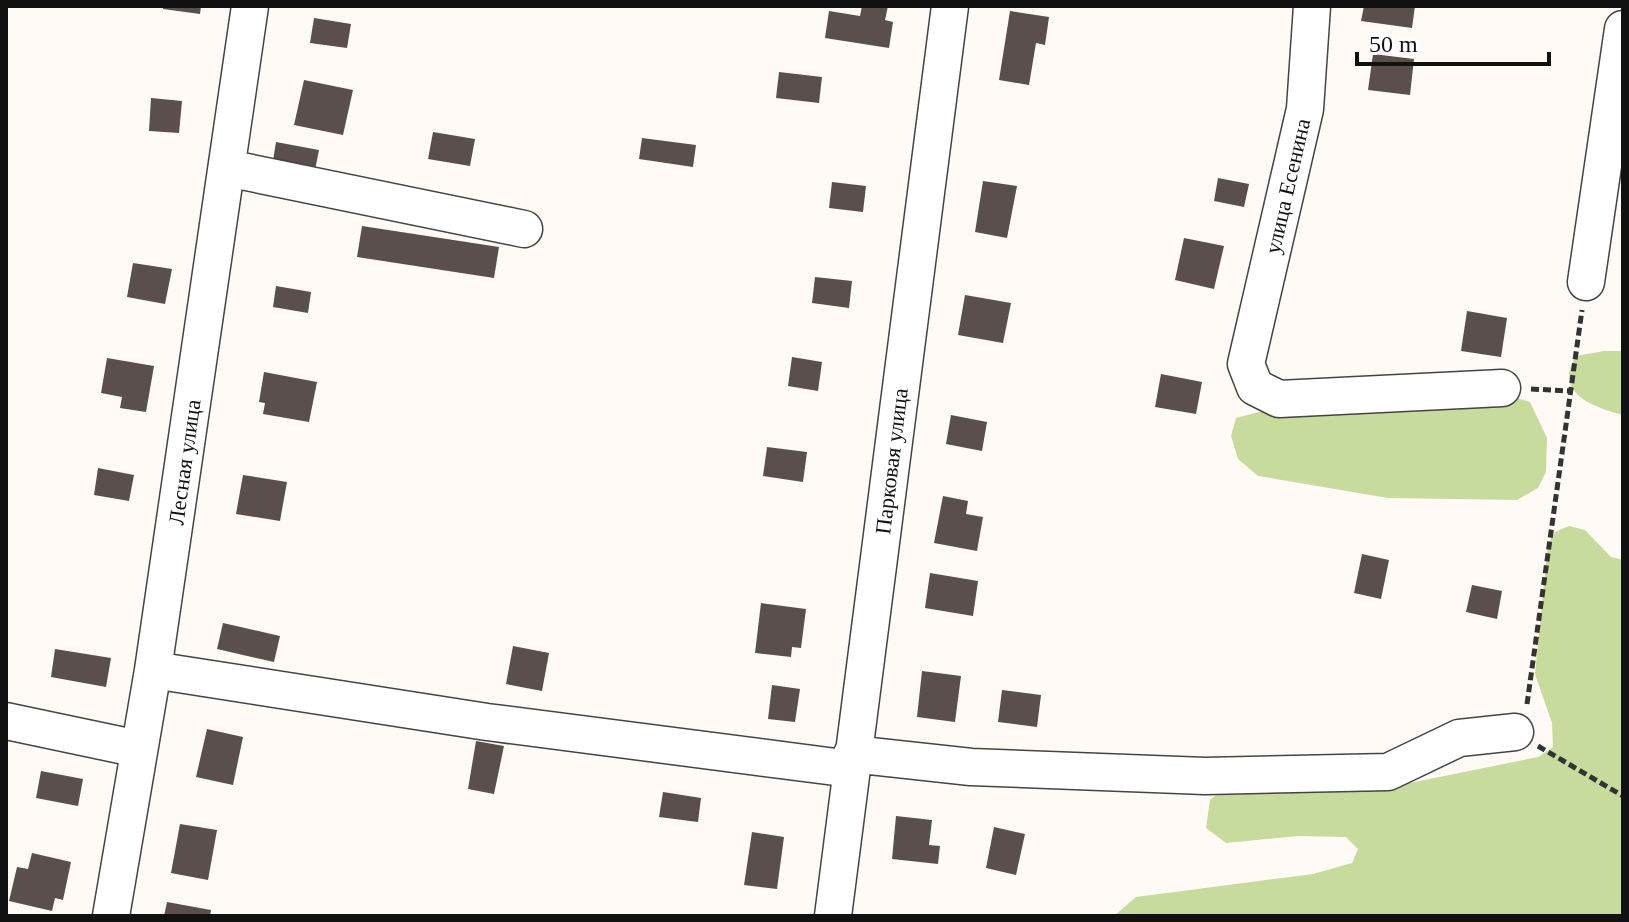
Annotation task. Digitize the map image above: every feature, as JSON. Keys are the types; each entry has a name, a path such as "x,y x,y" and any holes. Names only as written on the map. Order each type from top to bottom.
{"street":[{"name":"Лесная улица","path":"111,916 153,670 250,6"},
{"name":"Парковая улица","path":"833,916 950,6"},
{"name":"улица Есенина","path":"1312,6 1305,109 1246,364 1255,387 1279,399 1502,388"},
{"path":"1586,282 1623,29"},
{"path":"227,168 524,229"},
{"path":"153,670 487,722 852,762 971,767 1205,776 1388,772 1459,738 1522,723"},
{"path":"6,721 139,749"}],"path":[{"path":"1586,282 1522,723 1623,796"},
{"path":"1502,388 1570,391"}],"green space":[{"path":"1623,351 1623,415 1589,403 1573,389 1569,380 1576,356"},
{"path":"1506,395 1530,402 1547,438 1546,472 1538,488 1517,500 1388,498 1258,476 1238,459 1231,436 1236,418 1283,406"},
{"path":"1569,526 1585,530 1611,557 1623,560 1623,916 1114,916 1136,897 1313,874 1352,863 1358,849 1346,837 1298,836 1226,843 1206,828 1210,800 1227,786 1385,788 1538,757 1553,747 1552,723 1535,674 1548,544 1555,532"}],"building":[{"path":"163,6 201,6 200,14 163,9"},
{"path":"862,6 888,6 885,20 893,22 889,48 825,38 829,11 860,16"},
{"path":"1364,6 1415,6 1412,28 1361,21"},
{"path":"1010,11 1049,17 1045,45 1036,43 1029,85 999,80"},
{"path":"314,18 351,24 347,48 310,43"},
{"path":"1373,54 1414,59 1410,95 1368,90"},
{"path":"779,72 822,77 819,103 776,98"},
{"path":"304,80 353,90 343,135 294,125"},
{"path":"151,98 182,101 179,133 149,131"},
{"path":"433,132 475,139 470,166 428,159"},
{"path":"642,138 696,145 693,167 639,159"},
{"path":"276,142 319,150 314,175 272,167"},
{"path":"1218,178 1249,184 1244,207 1214,201"},
{"path":"983,181 1017,186 1007,238 975,232"},
{"path":"832,182 866,186 863,212 829,208"},
{"path":"362,226 499,247 494,278 357,257"},
{"path":"1184,238 1224,246 1214,289 1175,280"},
{"path":"133,263 172,269 165,304 127,297"},
{"path":"815,277 852,281 849,308 812,303"},
{"path":"276,286 311,292 308,313 273,307"},
{"path":"965,295 1011,303 1003,343 958,335"},
{"path":"1467,311 1507,318 1501,357 1461,351"},
{"path":"792,357 822,362 818,391 788,386"},
{"path":"107,358 154,366 146,412 120,408 122,397 101,393"},
{"path":"264,372 317,382 309,422 263,414 265,403 259,402"},
{"path":"1161,374 1202,382 1196,414 1155,407"},
{"path":"951,415 987,422 982,451 946,444"},
{"path":"767,447 807,452 803,482 763,476"},
{"path":"98,468 134,475 129,501 94,495"},
{"path":"243,475 287,482 280,521 236,514"},
{"path":"943,496 968,501 966,514 983,517 977,551 934,543"},
{"path":"1362,554 1389,560 1381,599 1354,593"},
{"path":"930,573 978,581 973,616 925,608"},
{"path":"1472,585 1502,591 1497,619 1466,612"},
{"path":"761,603 806,609 801,648 792,647 791,657 755,653"},
{"path":"223,623 280,636 274,662 217,649"},
{"path":"513,646 549,653 542,691 506,684"},
{"path":"55,649 111,658 106,687 51,677"},
{"path":"922,671 961,676 955,722 917,717"},
{"path":"772,685 800,689 795,722 768,719"},
{"path":"1002,690 1041,695 1037,727 998,722"},
{"path":"207,729 243,737 233,785 196,777"},
{"path":"476,741 504,746 494,794 468,789"},
{"path":"41,771 83,779 78,806 36,798"},
{"path":"663,792 701,798 698,822 659,817"},
{"path":"896,816 932,820 929,845 940,846 938,864 892,859"},
{"path":"180,824 217,830 208,880 171,873"},
{"path":"994,827 1025,834 1016,875 986,868"},
{"path":"752,832 784,837 777,889 744,885"},
{"path":"32,853 71,862 63,900 55,898 52,911 9,901 17,867 28,869"},
{"path":"167,902 211,910 210,916 164,916"}]}
